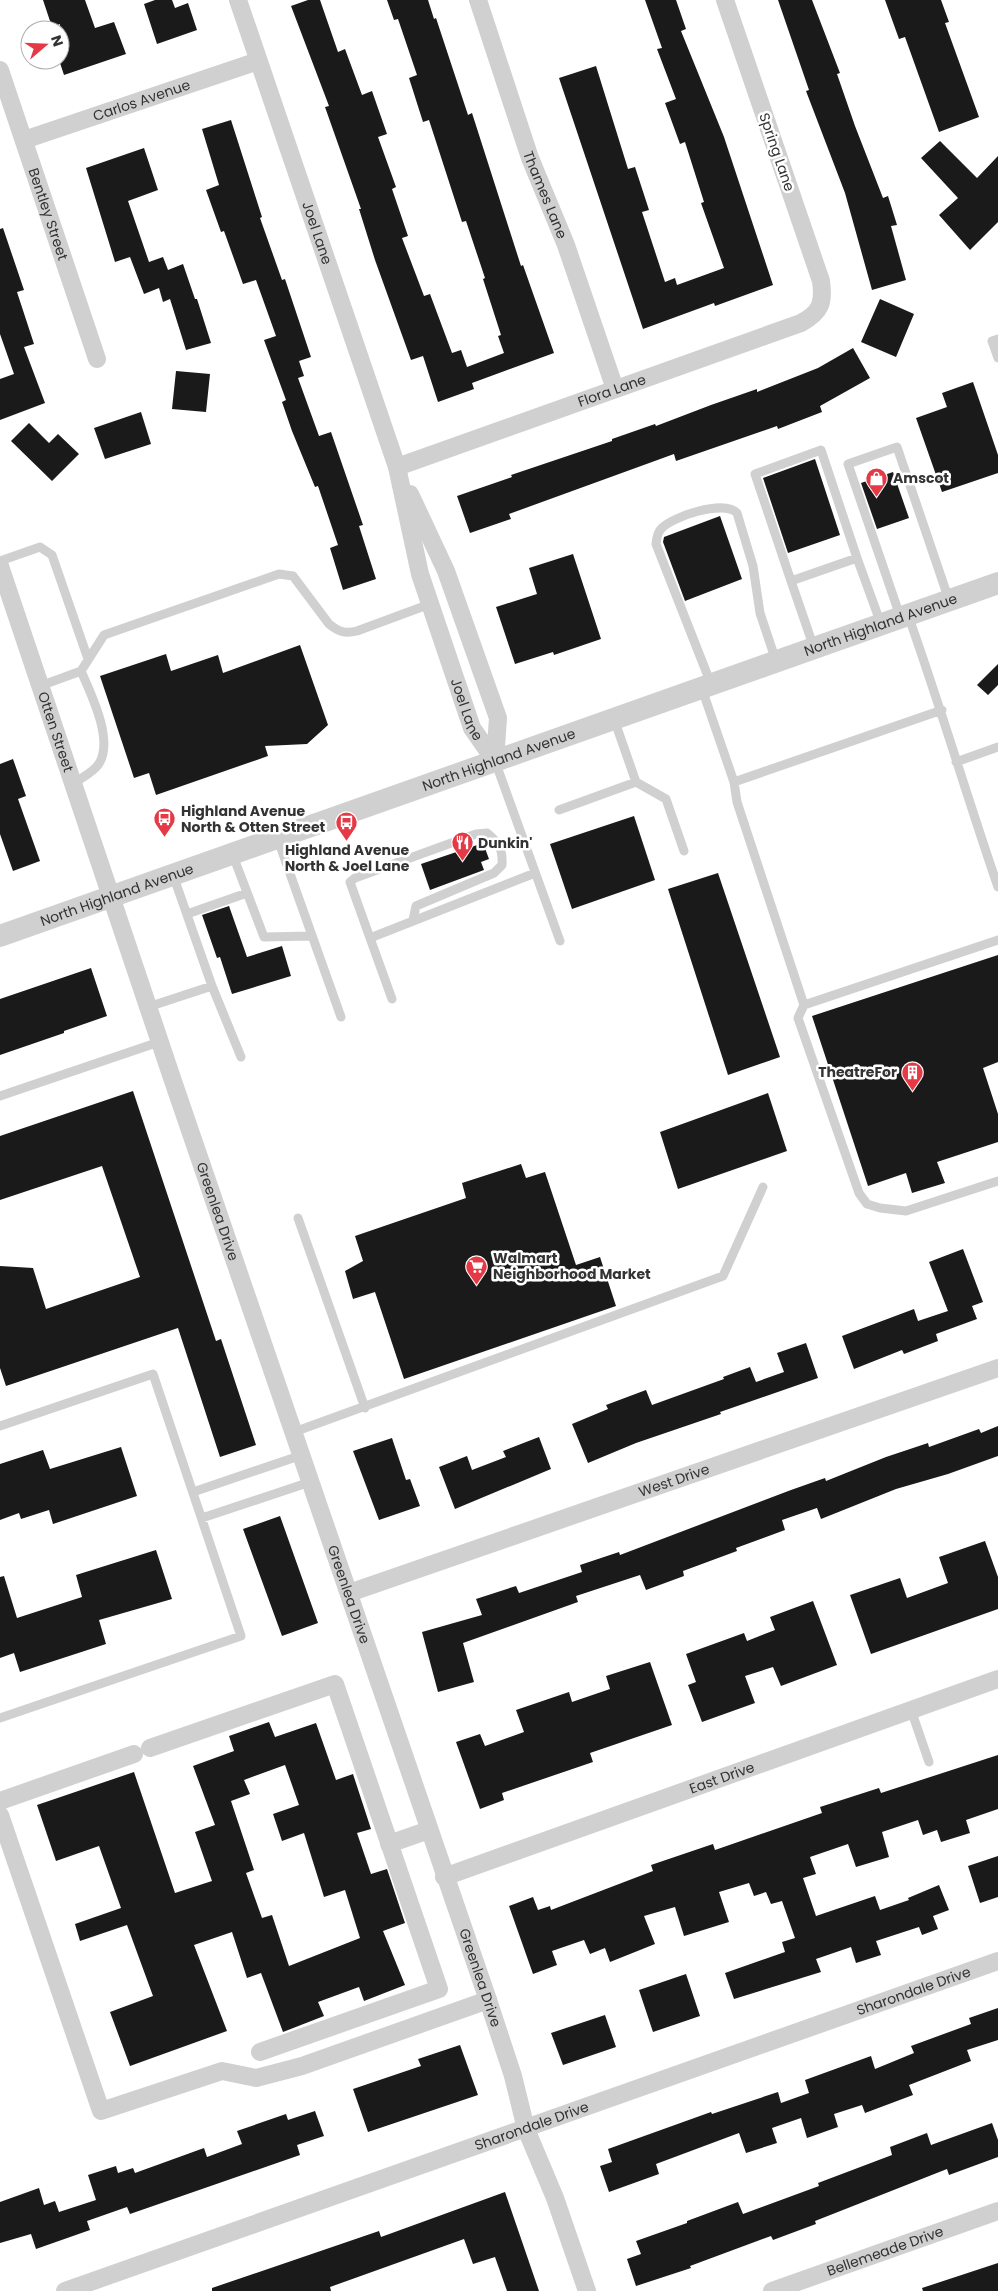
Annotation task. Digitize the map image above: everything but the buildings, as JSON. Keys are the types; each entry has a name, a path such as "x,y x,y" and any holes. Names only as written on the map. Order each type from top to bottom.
{"street":[{"name":"Joel Lane","path":"238,0 396,467 420,574 430,604 472,728 495,761"},
{"name":"Thames Lane","path":"478,0 530,158 566,245 614,388"},
{"name":"Spring Lane","path":"725,0 821,281 823,295 821,306"},
{"name":"Carlos Avenue","path":"24,140 258,61"},
{"name":"Bentley Street","path":"0,70 97,359"},
{"name":"Flora Lane","path":"396,467 801,323 813,316 821,306"},
{"name":"Joel Lane","path":"396,467 446,571 498,718 495,761"},
{"name":"Otten Street","path":"0,566 111,898"},
{"name":"North Highland Avenue","path":"0,936 998,583"},
{"name":"Greenlea Drive","path":"111,898 349,1593 444,1877 488,2000 513,2076 526,2128 555,2198 587,2291"},
{"name":"West Drive","path":"349,1593 998,1368"},
{"name":"East Drive","path":"444,1877 998,1679"},
{"path":"0,1801 335,1684 438,1989 260,2052"},
{"path":"0,1815 101,2111 222,2071 256,2078 302,2066 488,2000"},
{"path":"389,1844 429,1830"},
{"name":"Sharondale Drive","path":"65,2291 998,1961"},
{"name":"Bellemeade Drive","path":"772,2291 998,2211"}],"lane":[{"path":"998,339 992,341 998,358"},
{"path":"897,619 848,464 896,447 949,600"},
{"path":"814,648 755,474 821,450 857,558 897,619 942,710 956,762 998,887"},
{"path":"776,662 760,613 753,566 737,513 733,508 723,506 705,508 662,527 657,534 656,544 707,686 734,782 736,802 804,1005 798,1018 859,1193 867,1204 880,1208 906,1211 998,1181"},
{"path":"0,561 40,548 52,554 88,659"},
{"path":"791,581 857,558"},
{"path":"40,686 81,671 104,635 278,574 293,576 330,624 337,631 346,633 357,631 430,604"},
{"path":"73,784 93,770 99,763 104,734 91,693 81,671"},
{"path":"734,782 942,710"},
{"path":"614,719 636,782 666,799 684,851"},
{"path":"956,762 998,747"},
{"path":"495,761 560,941"},
{"path":"559,810 636,782"},
{"path":"392,999 350,882 355,878 476,834 487,833 499,844 503,854 502,866 494,873 416,906 413,920"},
{"path":"277,837 341,1018"},
{"path":"232,853 264,937 312,936"},
{"path":"370,938 535,873"},
{"path":"173,875 212,986 241,1057"},
{"path":"187,914 247,893"},
{"path":"804,1005 998,940"},
{"path":"148,1007 212,986"},
{"path":"0,1096 159,1042"},
{"path":"294,1432 365,1408 723,1276 763,1187"},
{"path":"298,1218 365,1408"},
{"path":"0,1426 153,1374 241,1636 0,1718"},
{"path":"193,1492 302,1455"},
{"path":"202,1518 310,1482"},
{"path":"911,1710 929,1762"}],"place":[{"name":"Amscot","path":"877,497"},
{"name":"Highland Avenue North & Otten Street","path":"165,838"},
{"name":"Highland Avenue North & Joel Lane","path":"347,841"},
{"name":"Dunkin'","path":"462,862"},
{"name":"TheatreFor","path":"913,1091"},
{"name":"Walmart Neighborhood Market","path":"477,1285"}]}
